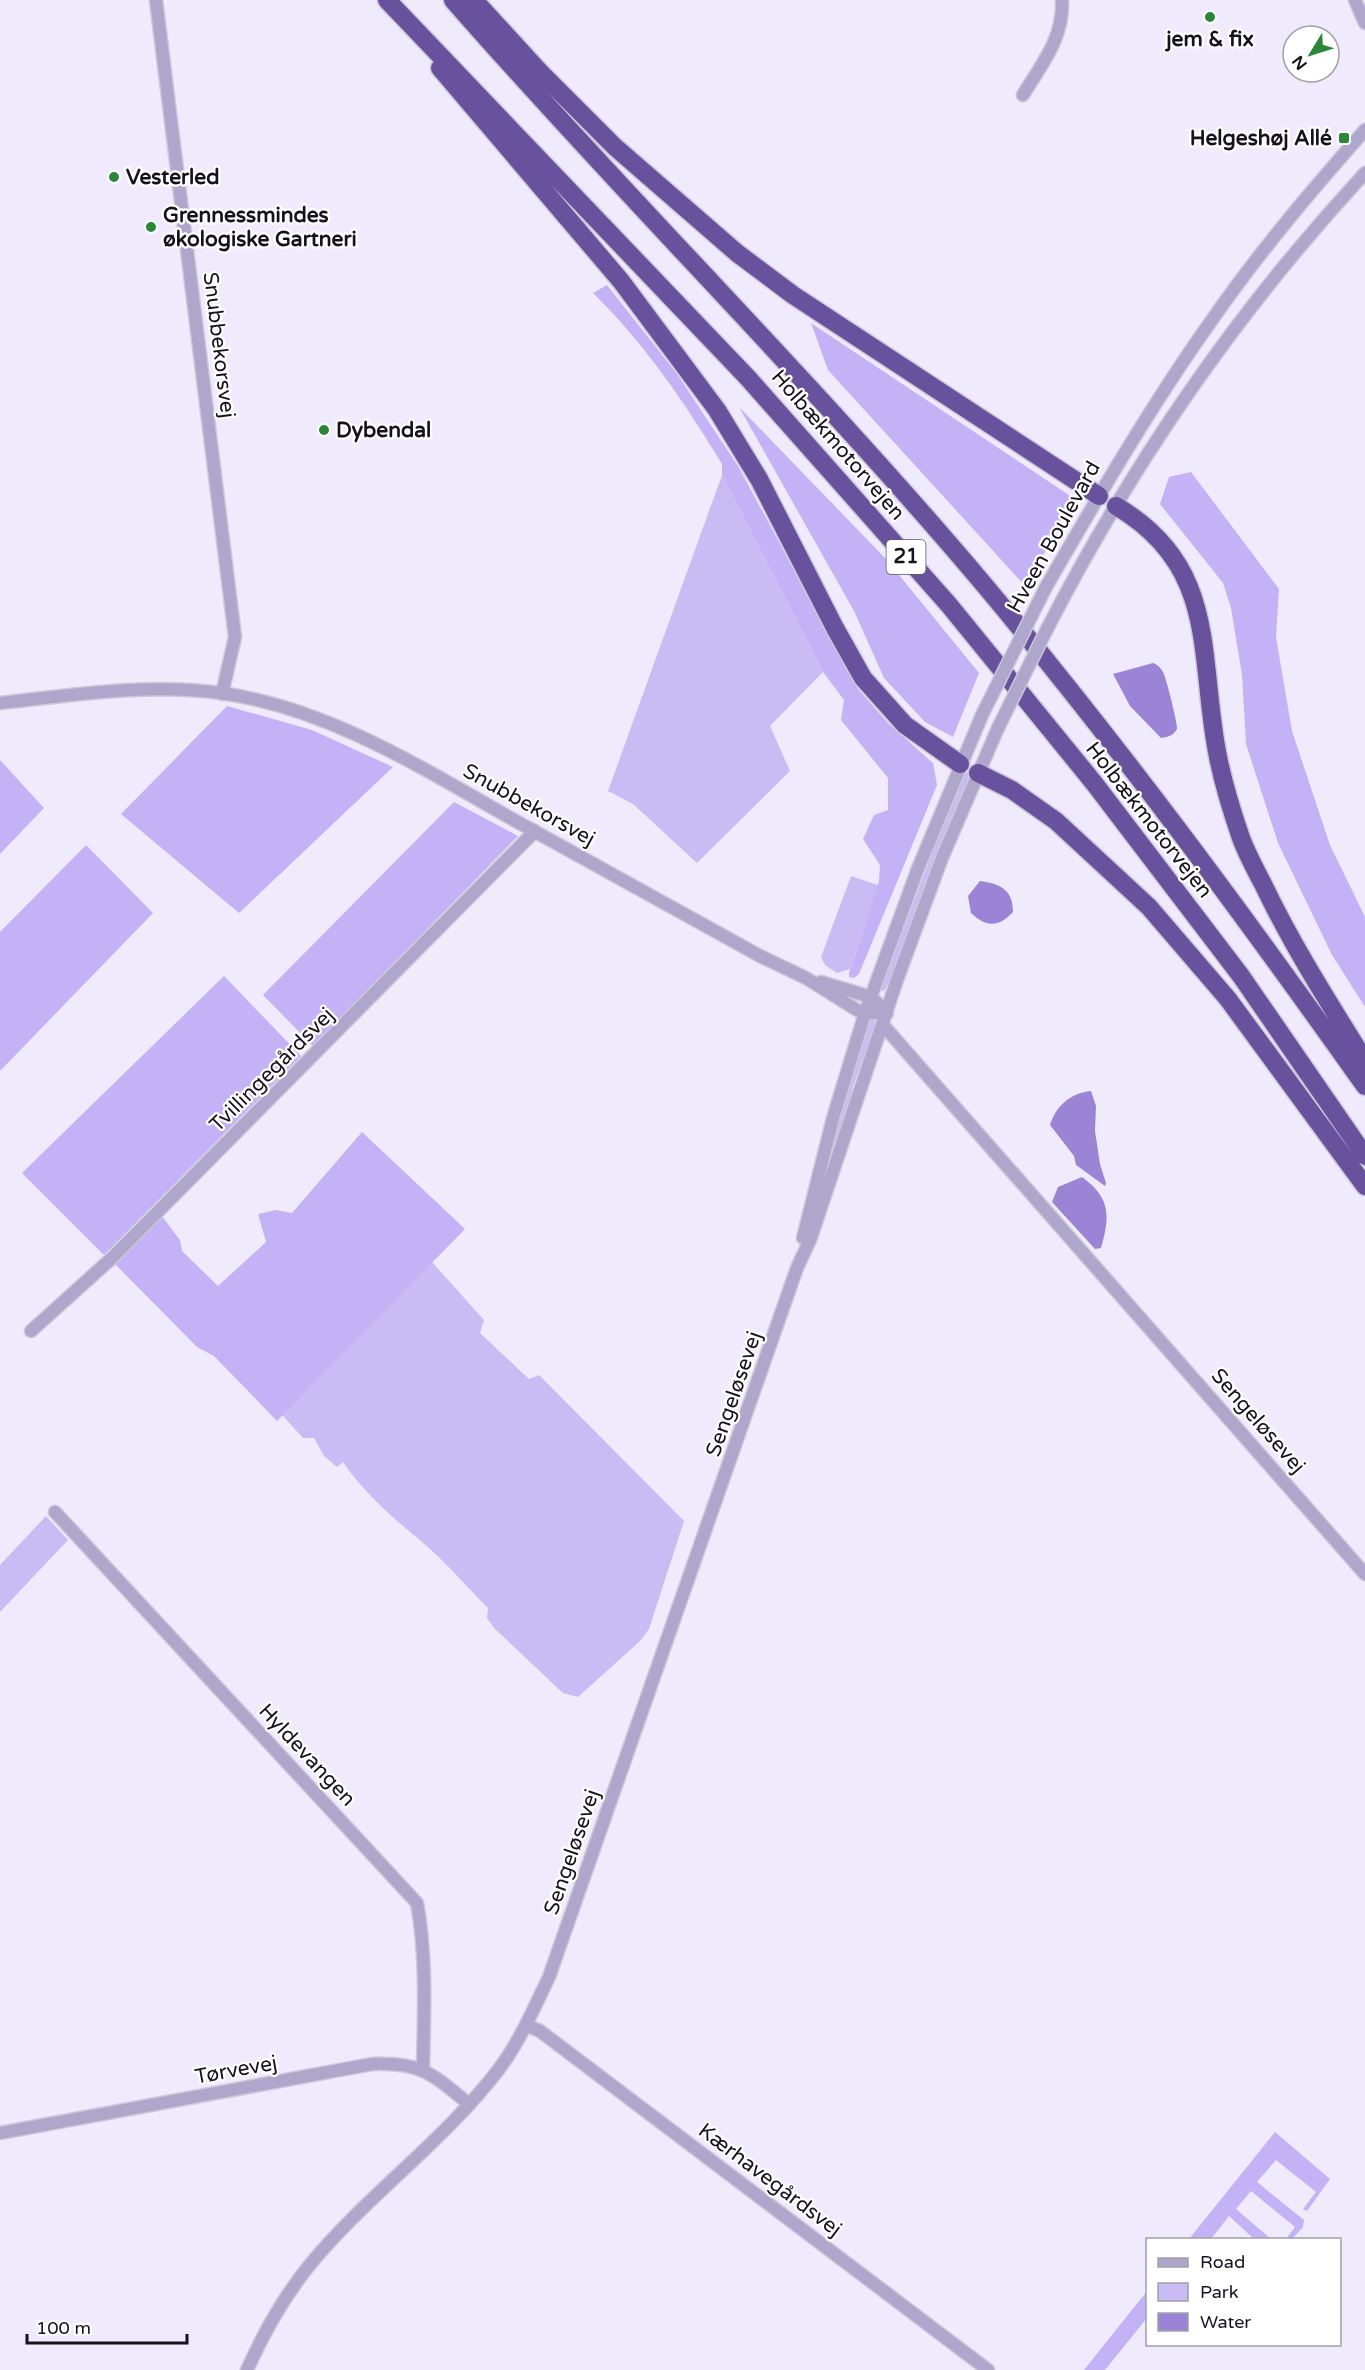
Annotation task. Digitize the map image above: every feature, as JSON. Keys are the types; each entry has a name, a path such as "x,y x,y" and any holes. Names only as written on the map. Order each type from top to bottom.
{"highway":[{"name":"Holbækmotorvejen","path":"453,0 775,351 979,579 1122,756 1272,955 1365,1086"},
{"path":"474,0 540,72 615,147 736,253 793,295 1099,496"},
{"name":"Holbækmotorvejen","path":"389,2 748,378 949,606 1094,783 1234,967 1365,1156"},
{"path":"389,2 459,94 621,281 717,410 759,479 863,678 905,725 960,764"},
{"path":"1116,506 1155,537 1174,560 1193,593 1201,624 1216,747 1242,840 1279,919 1365,1061"},
{"path":"978,773 1012,790 1056,821 1149,907 1228,999 1365,1186"}],"street":[{"name":"Snubbekorsvej","path":"156,0 235,637 222,693"},
{"path":"1023,95 1056,40 1062,0"},
{"path":"1356,0 1365,12"},
{"path":"1356,0 1365,23"},
{"name":"Hveen Boulevard","path":"865,1014 960,764 1046,587 1163,392 1225,302 1281,228 1365,130"},
{"name":"Hveen Boulevard","path":"885,1019 942,858 998,728 1060,603 1116,506 1183,402 1255,303 1317,225 1365,173"},
{"path":"1099,496 1116,506"},
{"name":"Snubbekorsvej","path":"0,703 122,690 222,693 298,712 349,731 410,761 760,956 806,978 865,1014"},
{"path":"960,764 978,773"},
{"name":"Tvillingegårdsvej","path":"31,1331 112,1258 535,831"},
{"name":"Snubbekorsvej","path":"806,978 871,997 885,1019"},
{"path":"865,1014 885,1019"},
{"name":"Sengeløsevej","path":"797,1268 833,1118 865,1014"},
{"name":"Sengeløsevej","path":"247,2370 287,2297 312,2262 469,2104 500,2068 526,2025 560,1946 797,1268 814,1228 885,1019"},
{"name":"Sengeløsevej","path":"885,1019 1365,1574"},
{"name":"Hyldevangen","path":"55,1512 417,1903 421,1925 424,1999 423,2069"},
{"name":"Kærhavegårdsvej","path":"526,2025 540,2031 988,2370"},
{"name":"Tørvevej","path":"0,2133 372,2064 399,2063 423,2069 469,2104"}],"green space":[{"path":"722,475 823,672 770,726 790,771 697,863 633,804 608,791"},
{"path":"963,772 971,773 896,969 884,991 880,990"},
{"path":"851,876 878,885 850,969 837,973 825,965 821,957"},
{"path":"875,1020 875,1026 853,1086 847,1119 815,1213 845,1092 868,1022"},
{"path":"432,1262 484,1320 480,1333 529,1379 539,1375 684,1521 649,1629 640,1641 578,1697 563,1693 495,1629 487,1618 488,1608 439,1557 380,1505 343,1462 337,1467 324,1456 314,1438 303,1438 282,1415"},
{"path":"46,1516 68,1540 0,1612 0,1565"}],"shaded area":[{"path":"607,285 677,374 738,466 858,689 888,723 933,763 937,785 859,974 854,978 849,977 849,973 879,881 880,865 863,839 874,815 888,810 888,778 841,720 844,700 823,672 722,475 722,464 694,419 647,353 593,293"},
{"path":"811,323 1072,497 1027,588 828,370"},
{"path":"739,407 886,559 979,673 953,737 925,722 884,678 854,611"},
{"path":"1191,472 1279,589 1276,637 1292,731 1330,845 1365,917 1365,1007 1332,955 1278,843 1246,744 1242,675 1231,608 1223,583 1160,504 1169,477"},
{"path":"227,706 312,730 393,767 239,913 121,814"},
{"path":"0,760 44,808 0,854"},
{"path":"454,802 518,836 313,1046 263,995"},
{"path":"86,845 153,913 0,1071 0,932"},
{"path":"224,976 301,1056 104,1255 22,1173"},
{"path":"362,1132 465,1229 277,1421 214,1356 197,1347 114,1263 161,1215 180,1240 182,1251 218,1286 266,1242 258,1214 276,1210 292,1213"},
{"path":"1275,2132 1330,2179 1307,2211 1303,2209 1316,2192 1276,2160 1257,2182 1304,2220 1303,2227 1293,2238 1287,2238 1295,2227 1251,2191 1236,2209 1270,2238 1253,2238 1229,2216 1212,2238 1190,2238"},
{"path":"1146,2292 1146,2319 1105,2370 1084,2370"}],"water":[{"path":"1153,663 1160,667 1165,676 1172,701 1177,729 1168,737 1161,738 1130,706 1113,674"},
{"path":"980,881 1000,886 1011,898 1013,912 1002,921 987,923 971,913 968,896"},
{"path":"1091,1091 1096,1106 1095,1131 1105,1186 1076,1165 1074,1156 1050,1125 1060,1106 1077,1094"},
{"path":"1082,1177 1098,1192 1106,1208 1106,1226 1101,1248 1095,1249 1052,1202 1058,1187"}],"place":[{"name":"jem & fix","path":"1210,17"},
{"name":"Helgeshøj Allé","path":"1344,138"},
{"name":"Vesterled","path":"114,177"},
{"name":"Grennessmindes økologiske Gartneri","path":"151,227"},
{"name":"Dybendal","path":"324,430"}]}
